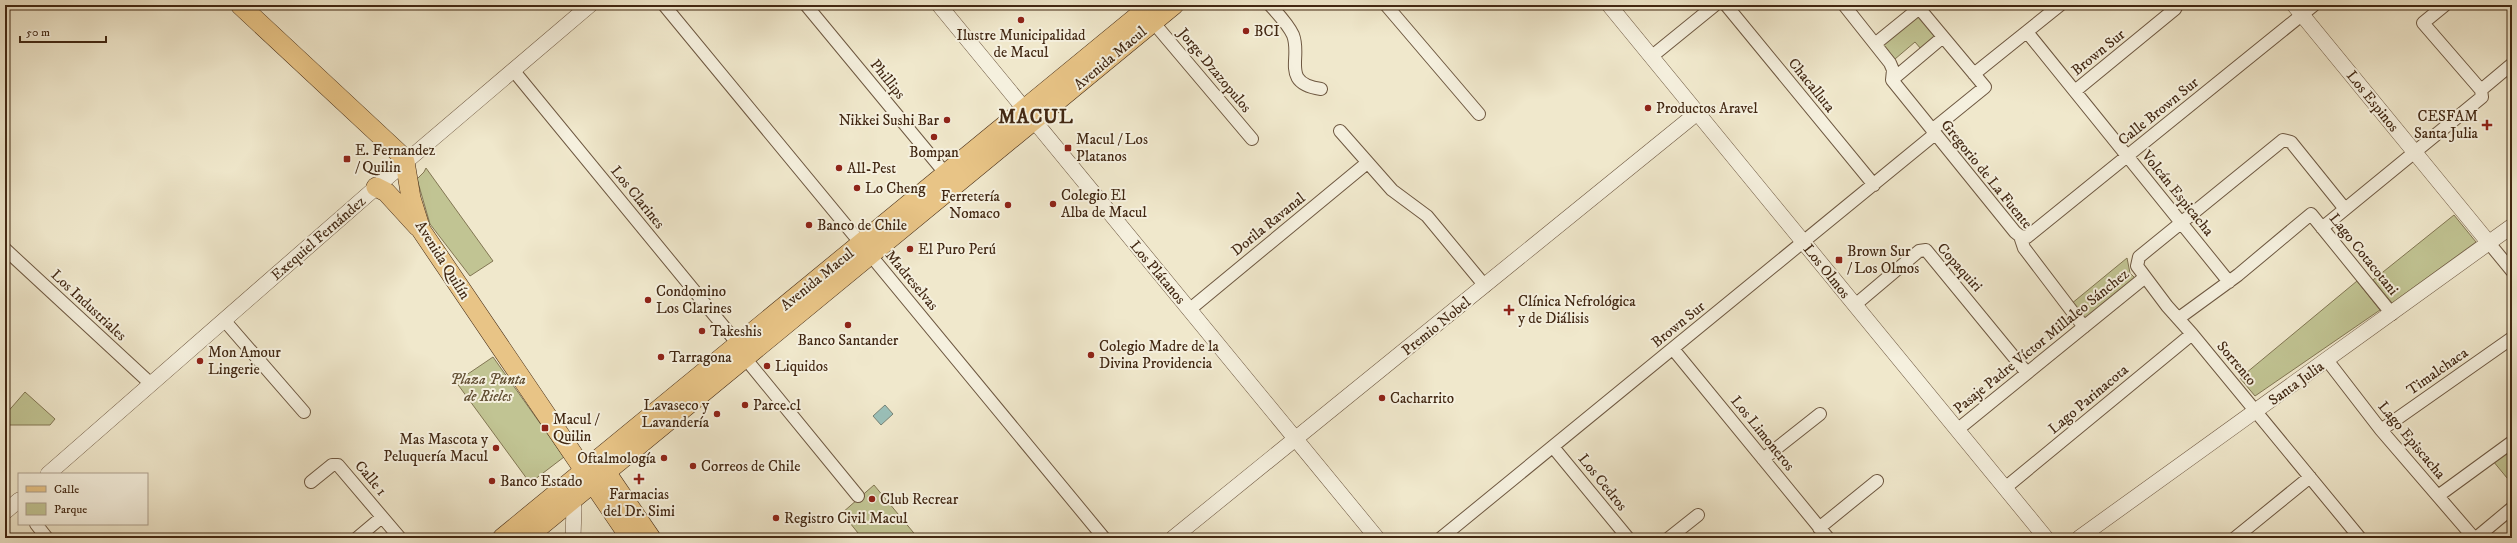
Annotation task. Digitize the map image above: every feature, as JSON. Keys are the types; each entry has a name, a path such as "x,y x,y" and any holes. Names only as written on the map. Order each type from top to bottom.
{"main road":[{"path":"240,5 391,145 405,162"},
{"name":"Avenida Macul","path":"502,538 594,475 865,249 1152,13 1174,5"},
{"name":"Avenida Macul","path":"865,249 945,174 1028,115"},
{"name":"Avenida Quilín","path":"405,162 411,198 421,230 594,475 630,538"},
{"path":"376,187 386,192 421,230"},
{"name":"Avenida Quilín","path":"594,475 651,538"},
{"name":"Avenida Macul","path":"526,538 570,491"}],"street":[{"name":"Exequiel Fernández","path":"49,473 376,187 590,5"},
{"name":"Madreselvas","path":"664,5 1104,538"},
{"name":"Phillips","path":"806,5 945,174"},
{"name":"Los Plátanos","path":"939,5 1377,538"},
{"path":"1270,5 1293,36 1295,72 1301,81 1310,87 1321,89"},
{"path":"1386,5 1479,114"},
{"name":"Los Olmos","path":"1609,5 2046,538"},
{"path":"1651,57 1715,5"},
{"name":"Chacalluta","path":"1726,5 1874,185"},
{"name":"Gregorio de La Fuente","path":"1844,5 1892,66 1892,80 1933,132 2020,236 2024,248 2084,327"},
{"path":"1875,44 1921,7 1943,37 1974,74 2060,5"},
{"name":"Brown Sur","path":"2075,91 2175,9 2177,5"},
{"path":"2322,228 2481,99 2482,95 2480,90 2423,23 2445,5"},
{"name":"Los Espinos","path":"2303,8 2415,152 2512,271"},
{"name":"Calle Brown Sur","path":"2020,236 2033,234 2128,157 2303,8"},
{"name":"Jorge Dzazopulos","path":"1152,13 1252,139"},
{"name":"Volcán Espicacha","path":"2027,32 2229,282"},
{"path":"1892,80 1943,37"},
{"path":"2480,90 2512,64"},
{"name":"Los Clarines","path":"513,70 858,496"},
{"name":"Brown Sur","path":"1440,538 1874,185 1985,87 1974,74"},
{"name":"Premio Nobel","path":"1174,538 1697,113"},
{"path":"1340,131 1392,190 1427,216 1485,286"},
{"name":"Lago Cotacotani","path":"2286,139 2291,142 2345,209"},
{"name":"Pasaje Padre Víctor Millaleo Sánchez","path":"2137,263 2139,257 2286,139"},
{"name":"Dorila Ravanal","path":"1189,310 1367,163"},
{"name":"Lago Cotacotani","path":"2229,282 2311,214 2392,314"},
{"name":"Santa Julia","path":"2079,538 2392,314 2512,226"},
{"name":"Los Industriales","path":"5,249 151,384"},
{"name":"Copaquiri","path":"1855,305 1919,251 1926,250 2027,373"},
{"name":"Sorrento","path":"2137,263 2138,270 2144,278 2257,411 2358,537"},
{"name":"Pasaje Padre Víctor Millaleo Sánchez","path":"1958,430 2144,278"},
{"path":"2179,318 2229,282"},
{"path":"224,320 304,412"},
{"name":"Lago Parinacota","path":"2005,488 2192,334"},
{"name":"Timalchaca","path":"2381,430 2512,338"},
{"name":"Los Limoneros","path":"1673,349 1828,538"},
{"name":"Lago Episcacha","path":"2327,360 2381,430 2475,538"},
{"path":"1763,459 1820,414"},
{"path":"2438,496 2512,442"},
{"name":"Los Cedros","path":"1553,447 1628,538"},
{"name":"Calle 1","path":"311,482 332,465 338,465 400,538"},
{"path":"2235,538 2310,477"},
{"path":"1819,528 1877,480"},
{"path":"570,491 573,538"},
{"path":"5,512 18,502"},
{"path":"2475,538 2512,508"},
{"path":"1670,538 1698,515"},
{"path":"357,538 382,517"},
{"path":"37,525 47,538"}],"green space":[{"path":"1918,13 1937,36 1921,49 1915,42 1895,59 1882,44"},
{"path":"426,168 493,261 470,276 430,224 417,179"},
{"path":"2454,215 2476,242 2392,303 2373,280"},
{"path":"2127,258 2130,273 2135,278 2084,320 2071,304"},
{"path":"2357,281 2380,310 2255,396 2240,378"},
{"name":"Plaza Punta de Rieles","path":"493,357 564,457 530,483 456,382"},
{"path":"25,392 55,419 50,425 7,425 5,422 5,415"},
{"path":"2512,446 2512,484 2493,461"},
{"name":"Club Recrear","path":"874,485 918,538 862,538 842,513"}],"water":[{"path":"885,405 893,414 881,425 873,416"}],"place":[{"name":"Ilustre Municipalidad de Macul","path":"1021,20"},
{"name":"BCI","path":"1246,31"},
{"name":"Productos Aravel","path":"1648,108"},
{"name":"Nikkei Sushi Bar","path":"947,120"},
{"name":"CESFAM Santa Julia","path":"2487,125"},
{"name":"Bompan","path":"934,137"},
{"name":"Macul / Los Platanos","path":"1068,148"},
{"name":"E. Fernandez / Quilin","path":"347,159"},
{"name":"All-Pest","path":"839,168"},
{"name":"Lo Cheng","path":"857,188"},
{"name":"Colegio El Alba de Macul","path":"1053,204"},
{"name":"Ferretería Nomaco","path":"1008,205"},
{"name":"Banco de Chile","path":"809,225"},
{"name":"El Puro Perú","path":"910,249"},
{"name":"Brown Sur / Los Olmos","path":"1839,260"},
{"name":"Condomino Los Clarines","path":"648,300"},
{"name":"Clínica Nefrológica y de Diálisis","path":"1509,310"},
{"name":"Banco Santander","path":"848,325"},
{"name":"Takeshis","path":"702,331"},
{"name":"Colegio Madre de la Divina Providencia","path":"1091,355"},
{"name":"Tarragona","path":"661,357"},
{"name":"Mon Amour Lingerie","path":"200,361"},
{"name":"Liquidos","path":"767,366"},
{"name":"Cacharrito","path":"1382,398"},
{"name":"Parce.cl","path":"745,405"},
{"name":"Lavaseco y Lavandería","path":"717,414"},
{"name":"Macul / Quilin","path":"545,428"},
{"name":"Mas Mascota y Peluquería Macul","path":"496,448"},
{"name":"Oftalmología","path":"664,458"},
{"name":"Correos de Chile","path":"693,466"},
{"name":"Farmacias del Dr. Simi","path":"639,479"},
{"name":"Banco Estado","path":"492,481"},
{"name":"Club Recrear","path":"872,499"},
{"name":"Registro Civil Macul","path":"776,518"}],"district":[{"name":"MACUL","path":"1036,116"}]}
